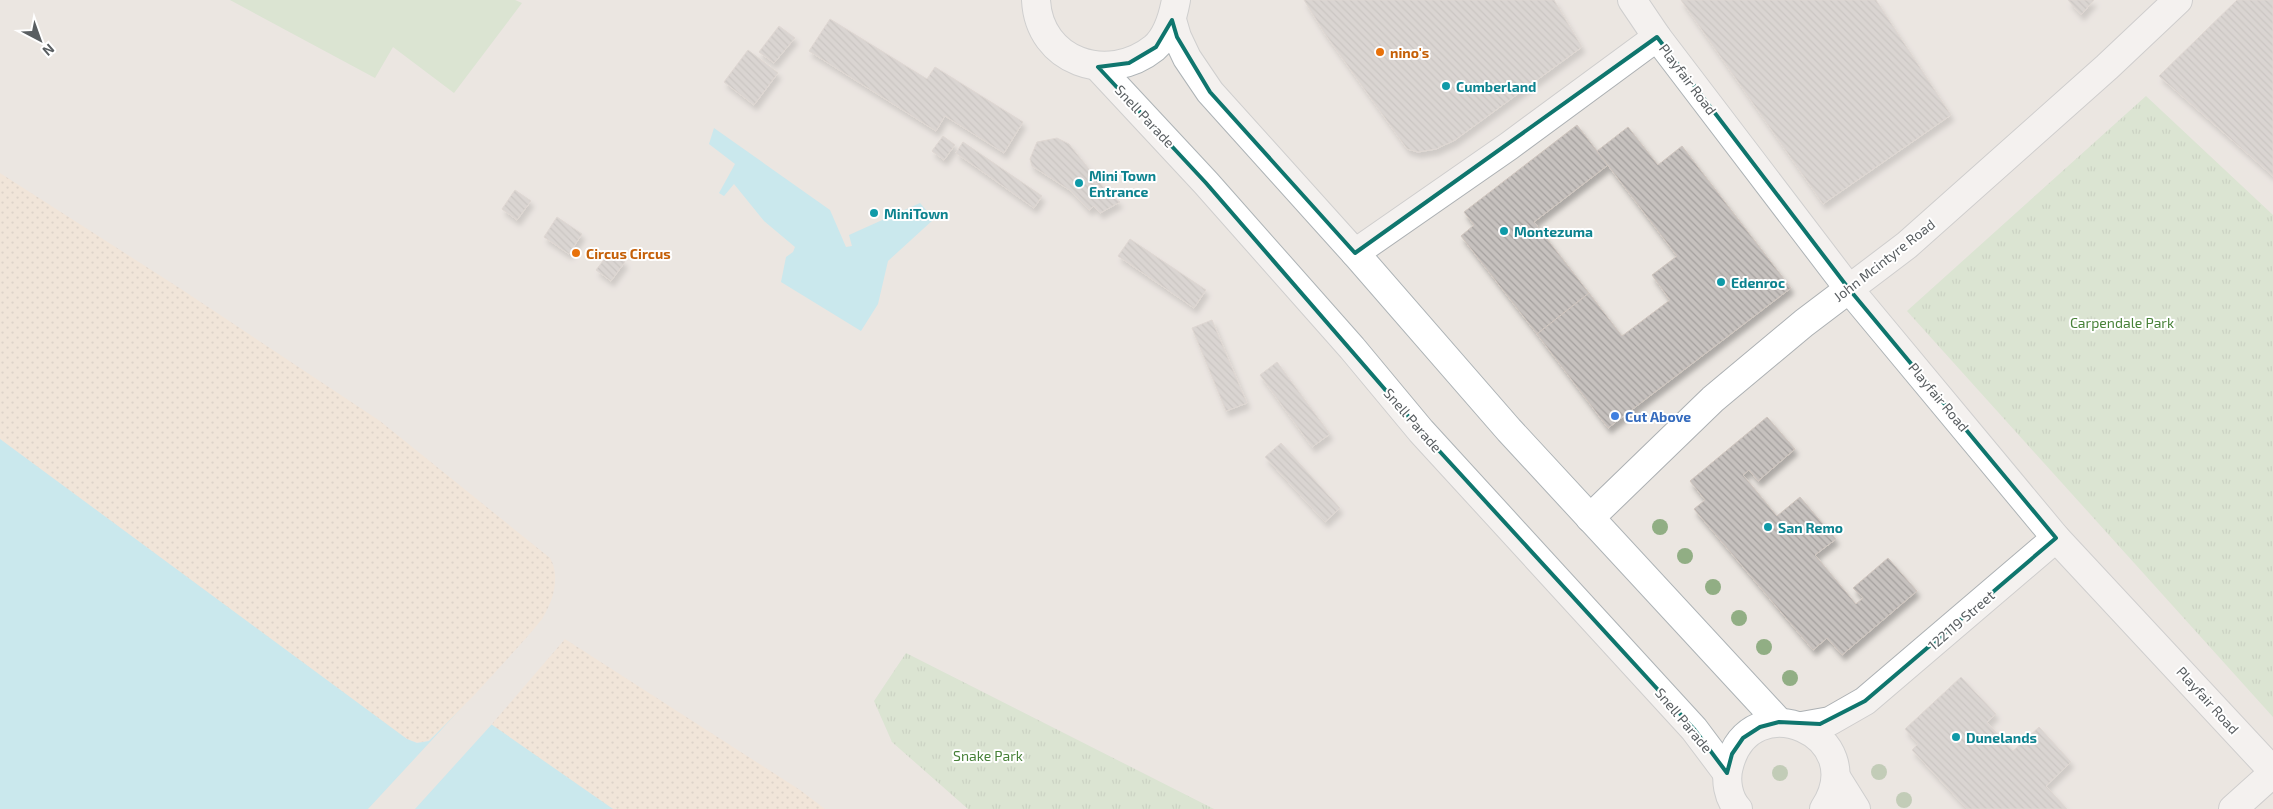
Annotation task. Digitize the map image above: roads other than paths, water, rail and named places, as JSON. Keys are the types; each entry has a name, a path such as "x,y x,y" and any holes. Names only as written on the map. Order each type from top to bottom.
{"street":[{"path":"1036,0 1037,14 1049,40 1071,58 1098,67 1129,64 1156,47 1174,10"},
{"name":"Playfair Road","path":"1632,0 1656,37 1849,289 2056,538 2273,772"},
{"name":"John Mcintyre Road","path":"1590,518 1713,399 1804,323 1907,245 2107,67 2178,0"},
{"path":"1174,10 1177,38 1187,58 1210,92 1590,518 1790,724 1816,734 1826,746 1834,768 1856,809"},
{"path":"1355,253 1509,146 1656,37"},
{"name":"Snell Parade","path":"1098,67 1206,183 1352,348 1422,431 1694,729 1727,773"},
{"name":"122119 Street","path":"1824,809 1832,798 1837,740 1842,730 1865,702 2056,538"},
{"name":"122119 Street","path":"1727,773 1732,754 1743,738 1760,726 1830,721 1865,702"},
{"path":"2233,809 2273,772"},
{"path":"1727,773 1729,792 1738,809"}],"water":[{"path":"714,128 830,210 846,247 852,246 849,235 920,203 934,219 888,261 878,304 861,331 781,282 786,257 793,252 795,247 764,221 734,184 724,196 719,193 735,164 709,144"},
{"path":"0,439 407,739 417,743 429,741 466,704 475,713 613,809 0,809"}],"place":[{"name":"nino's","path":"1380,52"},
{"name":"Cumberland","path":"1446,86"},
{"name":"Mini Town Entrance","path":"1079,183"},
{"name":"MiniTown","path":"874,213"},
{"name":"Montezuma","path":"1504,231"},
{"name":"Circus Circus","path":"576,253"},
{"name":"Edenroc","path":"1721,282"},
{"name":"Cut Above","path":"1615,416"},
{"name":"San Remo","path":"1768,527"},
{"name":"Dunelands","path":"1956,737"}],"park label":[{"name":"Carpendale Park","path":"2122,322"},
{"name":"Snake Park","path":"988,755"}]}
